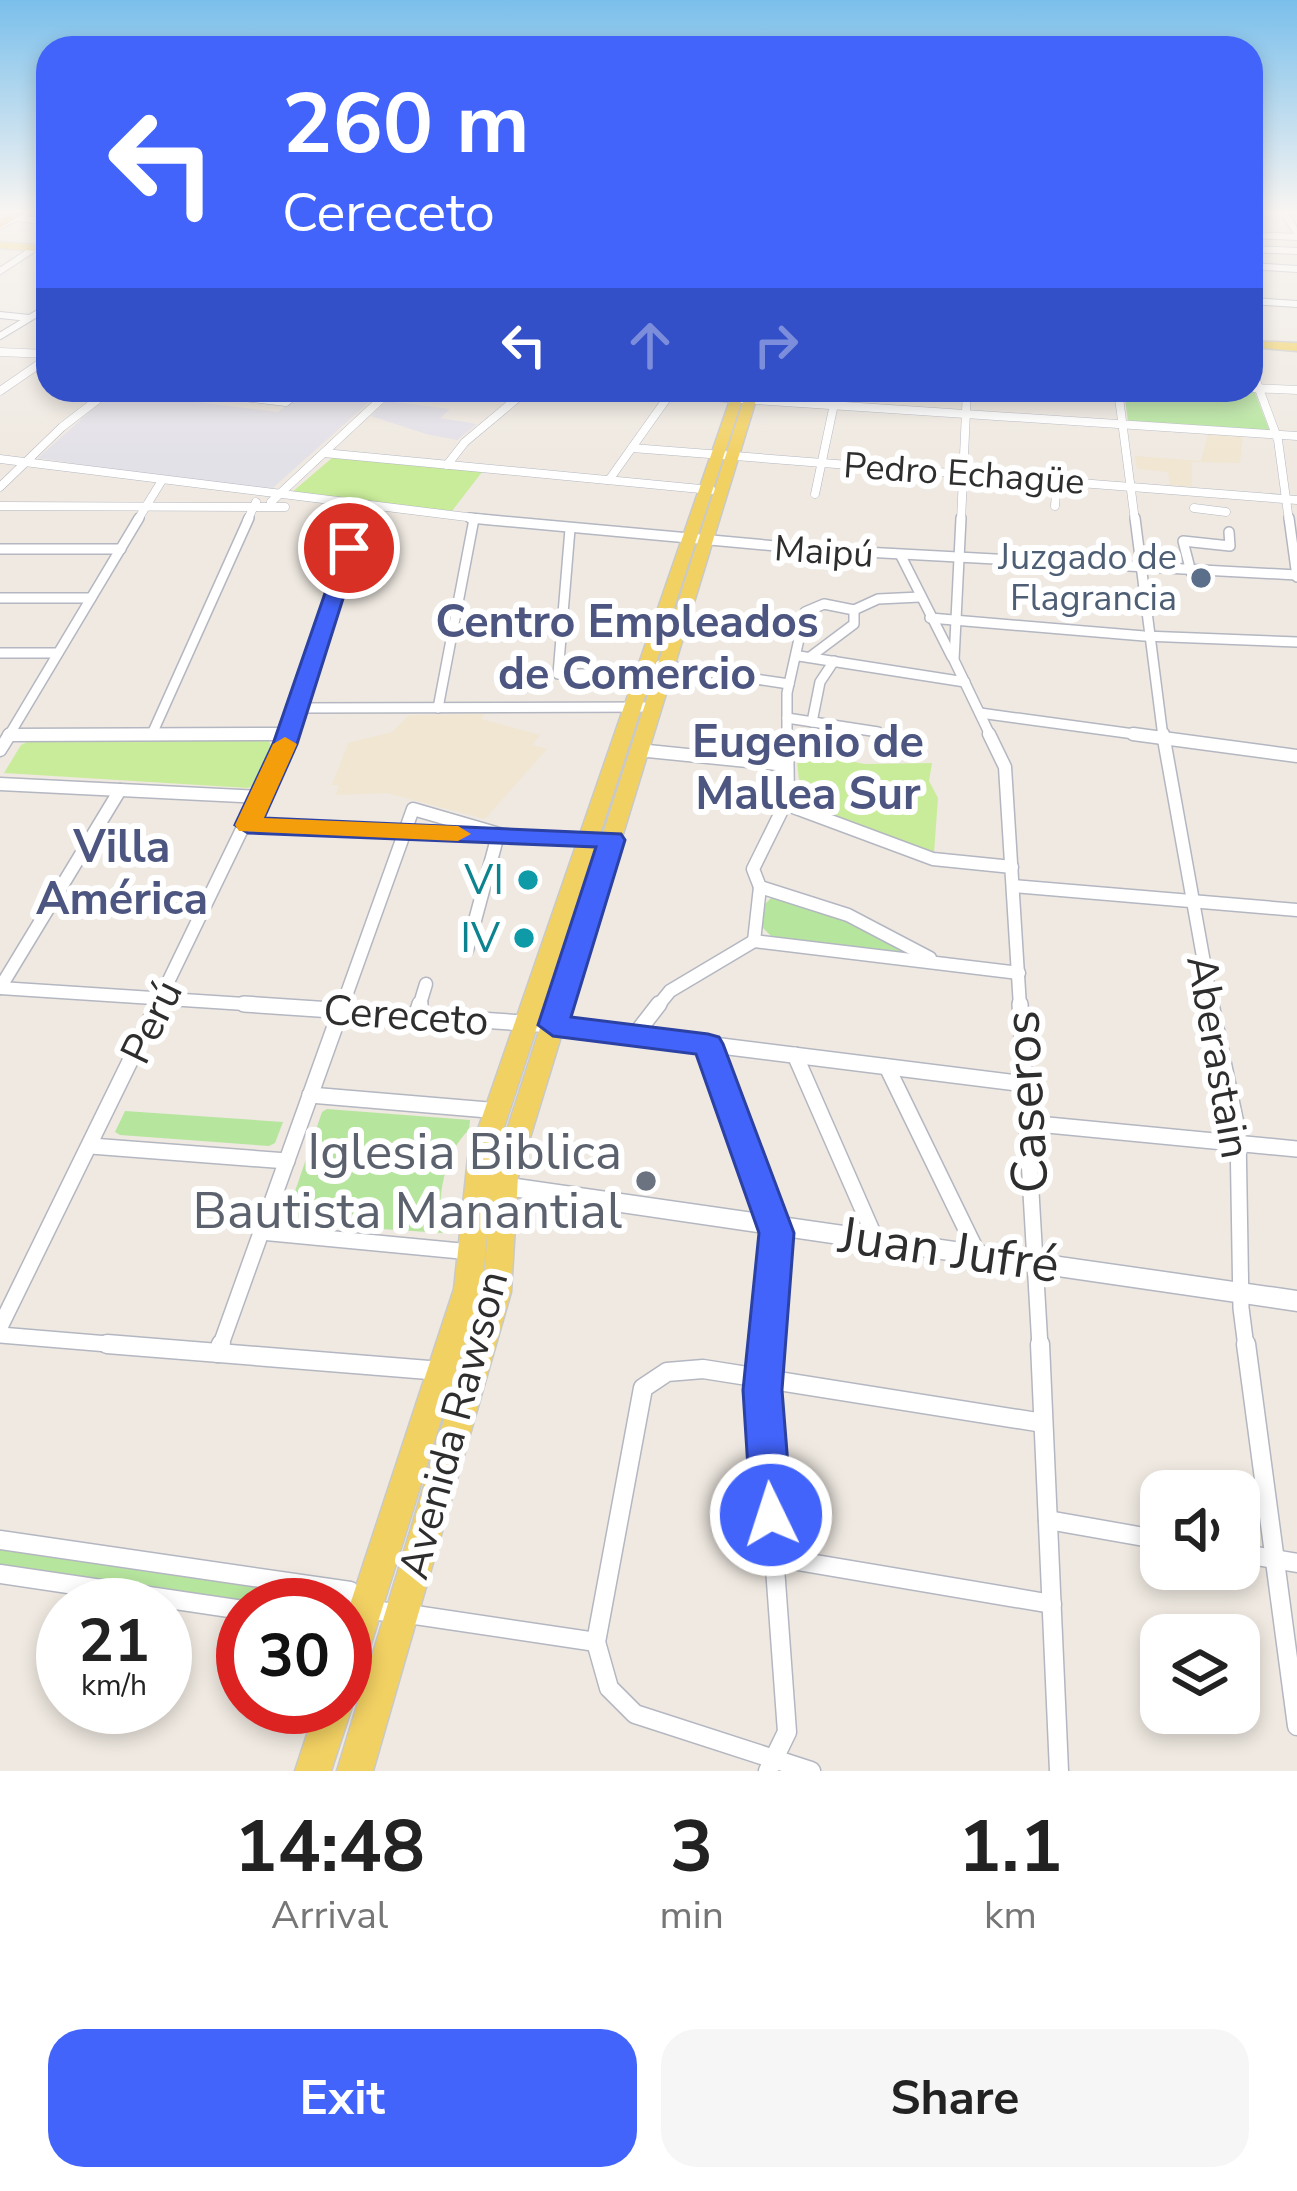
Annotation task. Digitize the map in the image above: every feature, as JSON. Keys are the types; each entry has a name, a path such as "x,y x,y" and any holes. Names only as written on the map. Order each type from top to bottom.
{"main road":[{"path":"1263,343 1297,345"},
{"name":"Avenida Rawson","path":"725,457 734,402"},
{"name":"Avenida Rawson","path":"355,1771 500,1271 511,1112 612,840 640,750 643,707 725,457 749,402"},
{"name":"Avenida Rawson","path":"540,1024 588,839 618,748 643,707"},
{"name":"Avenida Rawson","path":"368,1578 468,1289 476,1187 485,1147 511,1112"},
{"path":"314,1771 326,1734"}],"street":[{"path":"1263,302 1297,304"},
{"path":"1280,303 1287,320"},
{"path":"0,336 36,314"},
{"path":"0,315 30,318"},
{"path":"0,351 36,354"},
{"path":"0,392 36,365"},
{"path":"0,377 19,378"},
{"path":"1263,388 1297,390"},
{"path":"0,487 96,402"},
{"path":"271,502 378,402"},
{"path":"447,465 465,442 513,402"},
{"path":"610,480 664,402"},
{"path":"809,402 1297,436"},
{"path":"815,494 834,402"},
{"path":"954,660 966,473 965,402"},
{"name":"Aberastain","path":"1120,402 1162,737 1238,1143 1240,1292 1297,1726"},
{"path":"1261,402 1276,435 1297,576"},
{"name":"Pedro Echagüe","path":"632,448 1297,500"},
{"path":"324,453 714,490"},
{"name":"Maipú","path":"0,459 161,482 256,505 357,507 697,542 901,556 1297,576"},
{"path":"1055,506 1057,480"},
{"path":"0,750 161,482"},
{"path":"1191,572 1182,538 1230,546 1224,494"},
{"path":"0,506 256,505 152,734"},
{"name":"Perú","path":"0,1331 288,734 357,507"},
{"path":"1195,508 1226,512"},
{"path":"438,708 474,519"},
{"path":"570,529 558,674 655,669 789,684"},
{"path":"0,549 121,549"},
{"name":"Caseros","path":"901,556 1006,766 1036,1263 1059,1771"},
{"path":"754,940 760,887 753,869 785,804 789,684 804,656 809,608 833,604 854,610 878,599 920,597"},
{"path":"0,598 91,598"},
{"path":"804,656 854,624 854,610"},
{"path":"930,618 1150,636 1297,642"},
{"path":"0,653 58,652"},
{"path":"804,656 965,682"},
{"path":"812,722 820,682 834,661"},
{"path":"297,708 643,707"},
{"path":"980,713 1297,756"},
{"path":"0,714 21,714"},
{"path":"787,718 878,732"},
{"path":"9,735 288,734"},
{"path":"618,748 786,765"},
{"path":"0,784 261,796"},
{"path":"0,988 120,790"},
{"path":"785,804 933,859 1012,868"},
{"path":"218,1353 413,809 502,836"},
{"path":"248,825 612,840"},
{"path":"467,950 502,836"},
{"path":"1014,886 1297,910"},
{"path":"760,887 786,892 909,943 936,962"},
{"path":"635,1035 670,991 754,940 1019,973"},
{"path":"416,1017 426,984"},
{"name":"Cereceto","path":"0,988 540,1024 1025,1084"},
{"path":"708,1044 774,1225 764,1378 788,1732 771,1765"},
{"path":"795,1055 876,1240"},
{"path":"887,1067 978,1255"},
{"path":"310,1095 511,1112"},
{"path":"1027,1123 1297,1149"},
{"path":"91,1146 287,1160"},
{"path":"485,1147 488,1166 505,1186"},
{"name":"Juan Jufré","path":"505,1186 1297,1300"},
{"path":"261,1232 472,1252"},
{"path":"0,1331 442,1371 479,1354"},
{"path":"811,1771 771,1765 628,1710 609,1688 596,1642 640,1396 652,1378 697,1369 1043,1423"},
{"path":"1048,1520 1140,1536"},
{"path":"0,1540 256,1578"},
{"path":"1260,1556 1297,1563"},
{"path":"775,1557 1052,1604"},
{"path":"0,1574 216,1606"},
{"path":"372,1615 402,1613 596,1642"}],"shaded area":[{"path":"103,402 197,402 278,412 290,402 369,402 267,493 38,458"},
{"path":"386,402 395,402 450,409 440,418 477,424 457,440 371,416"},
{"path":"1208,434 1243,436 1240,463 1192,462 1192,487 1170,485 1168,472 1137,469 1135,456 1201,461"},
{"path":"484,714 481,719 540,735 532,745 547,749 485,819 387,793 336,795 339,785 332,785 348,743 392,732 409,715"}],"green space":[{"path":"1126,402 1259,402 1270,432 1128,422"},
{"path":"332,458 482,472 452,511 291,493"},
{"path":"268,740 272,747 256,785 248,788 4,773 21,745 29,741"},
{"path":"796,751 865,764 932,763 929,781 938,798 934,853 808,806 801,800"},
{"path":"775,894 908,950 900,954 774,939 762,927 765,904"},
{"path":"125,1111 283,1122 275,1143 269,1146 120,1135 115,1132"},
{"path":"322,1112 470,1120 444,1177 443,1233 291,1223 286,1218"},
{"path":"0,1548 216,1579 216,1597 192,1593 192,1578 88,1578 0,1565"}],"slow traffic":[{"path":"285,744 248,825 458,834"}],"place":[{"name":"Juzgado de Flagrancia","path":"1201,578"},
{"name":"VI","path":"528,880"},
{"name":"IV","path":"524,938"},
{"name":"Iglesia Biblica Bautista Manantial","path":"646,1181"}],"district":[{"name":"Centro Empleados de Comercio","path":"627,648"},
{"name":"Eugenio de Mallea Sur","path":"808,768"},
{"name":"Villa América","path":"122,873"}],"route":[{"path":"349,548 285,744 248,825 612,840 553,1025 708,1044 777,1233 762,1390 771,1515"}]}
